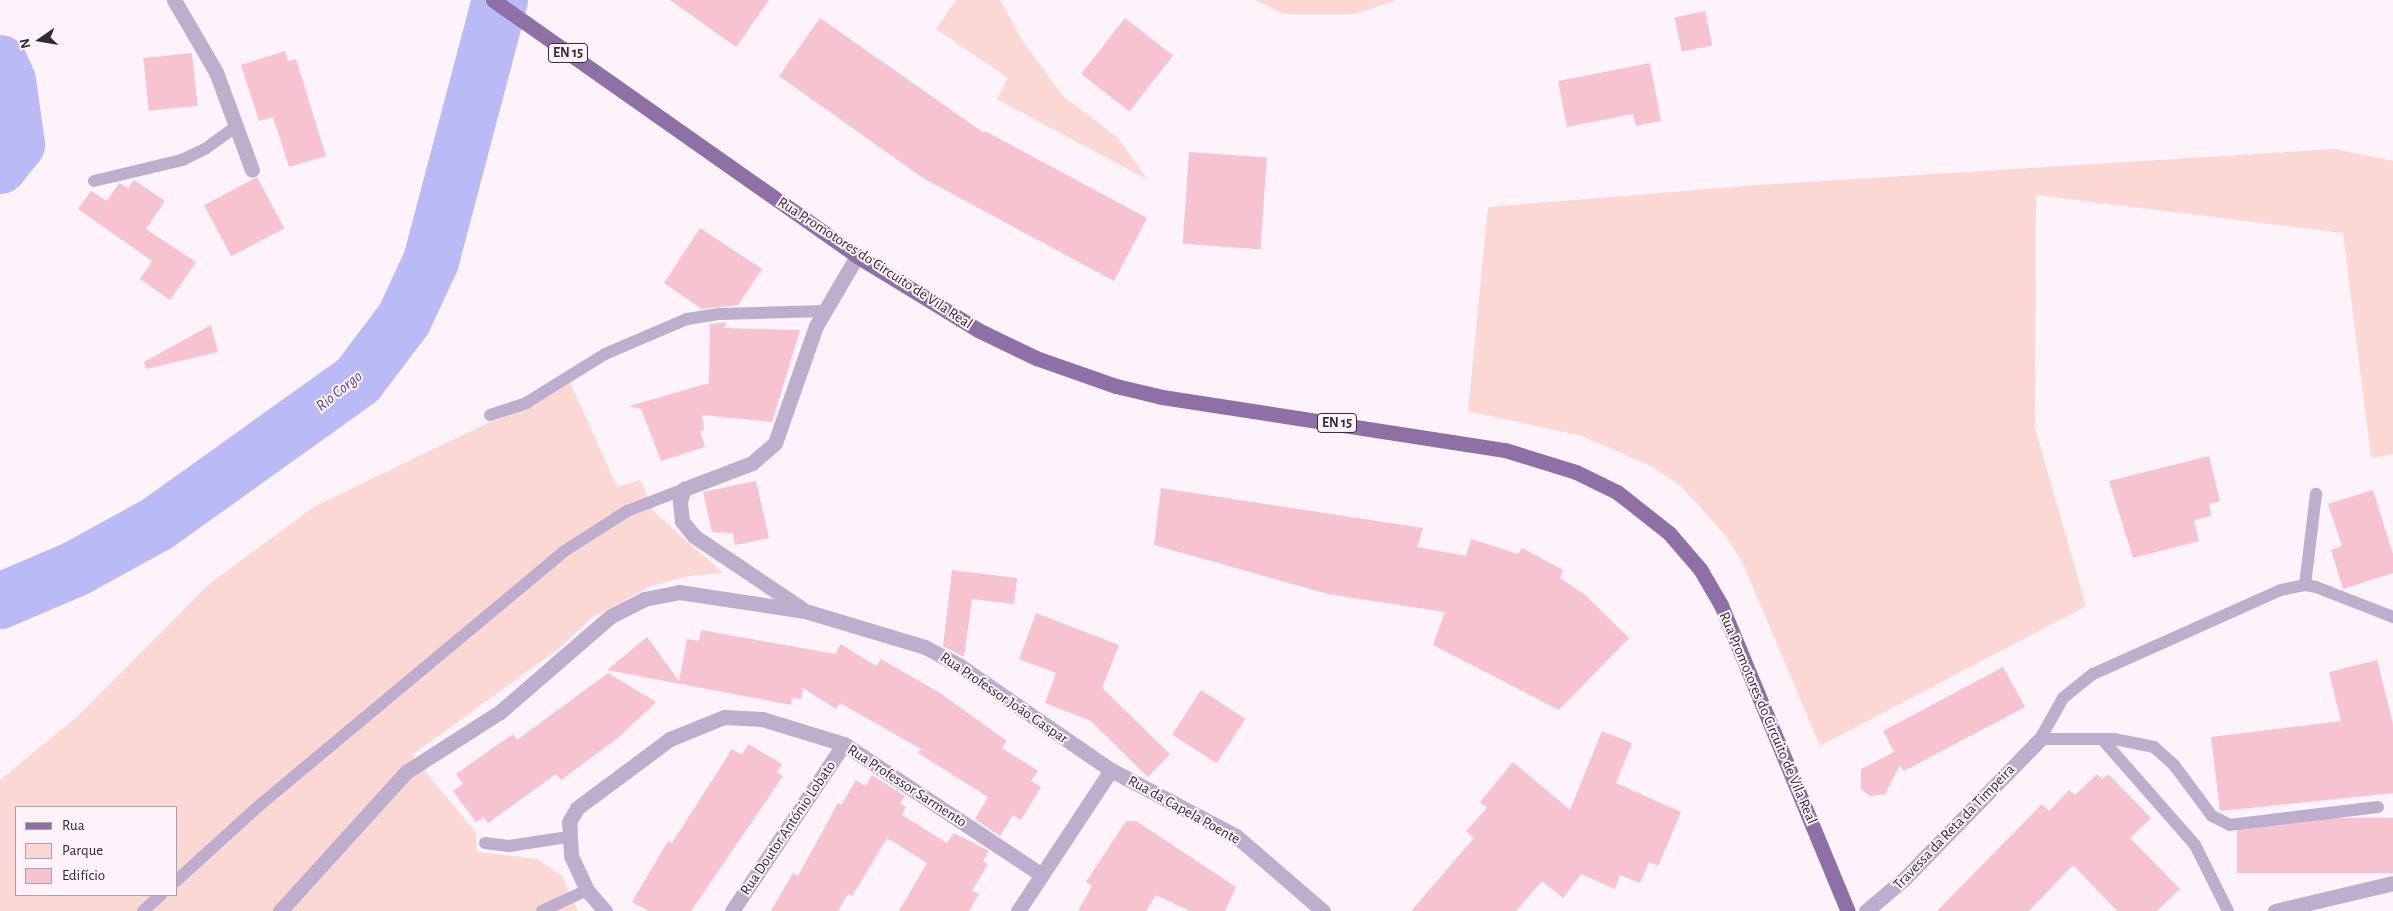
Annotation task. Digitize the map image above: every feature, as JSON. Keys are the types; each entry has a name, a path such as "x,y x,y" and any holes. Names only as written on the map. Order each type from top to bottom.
{"main road":[{"name":"Rua Promotores do Circuito de Vila Real","path":"493,0 857,256 1007,345 1116,386 1186,401 1505,450 1576,472 1617,492 1669,533 1700,569 1722,605 1848,911"}],"street":[{"path":"174,0 208,56 237,126 252,170"},
{"path":"805,611 689,532 679,514 684,489 752,463 775,443 823,311 857,256"},
{"path":"280,911 406,772 500,712 579,641 627,606 656,595 690,592 805,611"},
{"name":"Rua Professor João Gaspar","path":"805,611 899,636 937,653 1112,770"},
{"name":"Rua Professor Sarmento","path":"568,837 569,822 590,795 670,739 706,722 724,717 762,719 844,744 1042,875"},
{"name":"Travessa da Reta da Timpeira","path":"1866,911 1905,878 2040,739"},
{"name":"Rua Doutor António Lobato","path":"732,911 844,744"},
{"path":"1018,911 1112,770"},
{"name":"Rua da Capela Poente","path":"1112,770 1236,836 1323,911"},
{"path":"568,837 571,855 587,890 606,911"},
{"path":"2275,911 2393,883"}],"lane":[{"path":"94,181 190,157 237,126"},
{"path":"490,415 526,403 605,354 687,319 720,314 823,311"},
{"path":"178,879 261,804 563,552 619,515 684,489"},
{"path":"2305,584 2316,494"},
{"path":"2040,739 2063,698 2093,674 2266,596 2305,584 2327,590 2393,618"},
{"path":"2040,739 2102,738 2145,743 2162,752 2212,816 2224,823 2378,808"},
{"path":"2102,738 2195,845 2228,911"},
{"path":"485,843 509,846 568,837"},
{"path":"542,911 587,890"},
{"path":"143,911 160,896"}],"green space":[{"path":"956,0 1000,0 1022,40 1063,96 1118,138 1148,180 997,99 1008,78 936,29"},
{"path":"1255,0 1397,0 1355,14 1284,14"},
{"path":"2335,149 2393,161 2393,454 2371,458 2343,233 2036,195 2035,428 2086,606 1820,746 1744,566 1726,536 1681,486 1651,466 1582,436 1468,411 1488,207 1757,185"},
{"path":"570,382 617,487 640,480 655,513 723,573 689,576 651,586 593,617 557,650 412,755 476,833 477,852 537,859 562,876 578,911 0,911 0,780 79,715 208,585 315,506 490,422 528,408"}],"building":[{"path":"670,0 769,0 736,47"},
{"path":"1705,11 1712,45 1682,52 1675,17"},
{"path":"820,18 984,133 985,131 1147,218 1114,281 923,178 779,76"},
{"path":"1125,18 1173,56 1129,112 1081,74"},
{"path":"285,51 288,61 296,59 326,156 289,167 273,117 259,121 241,65"},
{"path":"192,53 198,106 149,111 143,58"},
{"path":"1650,63 1661,121 1636,126 1633,114 1567,127 1558,81"},
{"path":"1189,152 1267,157 1260,249 1183,244"},
{"path":"257,177 284,228 231,256 204,205"},
{"path":"134,180 165,201 146,229 196,262 170,300 140,279 152,261 78,209 91,191 107,201 119,183 128,188"},
{"path":"700,228 762,269 738,305 702,309 664,283"},
{"path":"727,322 724,328 800,330 772,422 702,415 704,430 700,431 705,447 661,461 641,409 629,406 709,383 710,324"},
{"path":"211,325 218,352 146,369 144,362"},
{"path":"2209,456 2220,501 2209,504 2211,516 2194,520 2199,541 2133,558 2109,481"},
{"path":"756,481 769,538 735,545 733,533 712,532 703,492"},
{"path":"1161,488 1423,528 1417,547 1466,556 1471,539 1518,554 1522,548 1563,570 1560,578 1585,595 1629,638 1559,710 1433,645 1445,612 1328,594 1154,545"},
{"path":"2373,490 2393,554 2393,573 2343,589 2331,550 2342,546 2328,504"},
{"path":"952,570 1017,578 1014,604 972,599 964,657 943,646"},
{"path":"1036,613 1119,645 1102,688 1170,754 1148,777 1091,721 1045,703 1056,673 1019,659"},
{"path":"701,630 835,654 841,644 876,666 881,659 940,693 1007,741 1002,748 1038,771 1031,781 1041,787 1021,820 1013,815 1000,836 975,819 988,797 918,753 921,749 840,703 836,709 803,688 801,699 792,698 791,705 607,670 647,637 679,681 687,639 699,641"},
{"path":"2377,660 2393,724 2393,793 2220,811 2211,737 2341,721 2329,672"},
{"path":"2003,667 2025,707 1904,771 1900,765 1885,794 1870,796 1861,789 1861,769 1894,752 1883,731"},
{"path":"608,673 656,702 619,737 561,780 556,774 488,823 484,817 476,822 453,791 463,784 456,774 513,734 517,740"},
{"path":"1201,690 1245,719 1217,763 1172,734"},
{"path":"1602,731 1632,743 1616,783 1681,812 1658,866 1649,862 1640,883 1620,875 1615,889 1581,874 1563,898 1542,881 1516,911 1411,911 1474,838 1466,831 1487,808 1480,802 1513,762 1570,810"},
{"path":"748,744 782,764 777,772 783,776 691,911 648,911 632,902 668,841 672,843 732,749 742,755"},
{"path":"2097,774 2102,779 2108,774 2151,818 2130,838 2180,889 2157,911 2117,911 2073,865 2029,911 1937,911 2042,804 2049,811 2069,790 2075,795"},
{"path":"872,775 905,796 900,803 906,807 902,815 947,843 954,833 989,851 983,861 988,864 972,891 979,894 969,911 899,911 927,863 887,838 852,896 848,894 838,911 771,911 793,873 798,876 838,803 841,805 856,780 866,786"},
{"path":"2237,818 2393,818 2393,873 2237,873"},
{"path":"1126,821 1136,821 1236,887 1225,911 1190,911 1156,895 1146,911 1078,911 1092,886 1086,882"}],"waterway":[{"name":"Rio Corgo","path":"0,601 75,569 157,524 358,380 404,319 431,261 500,0"},
{"path":"0,63 8,81 17,144 0,166"}]}
